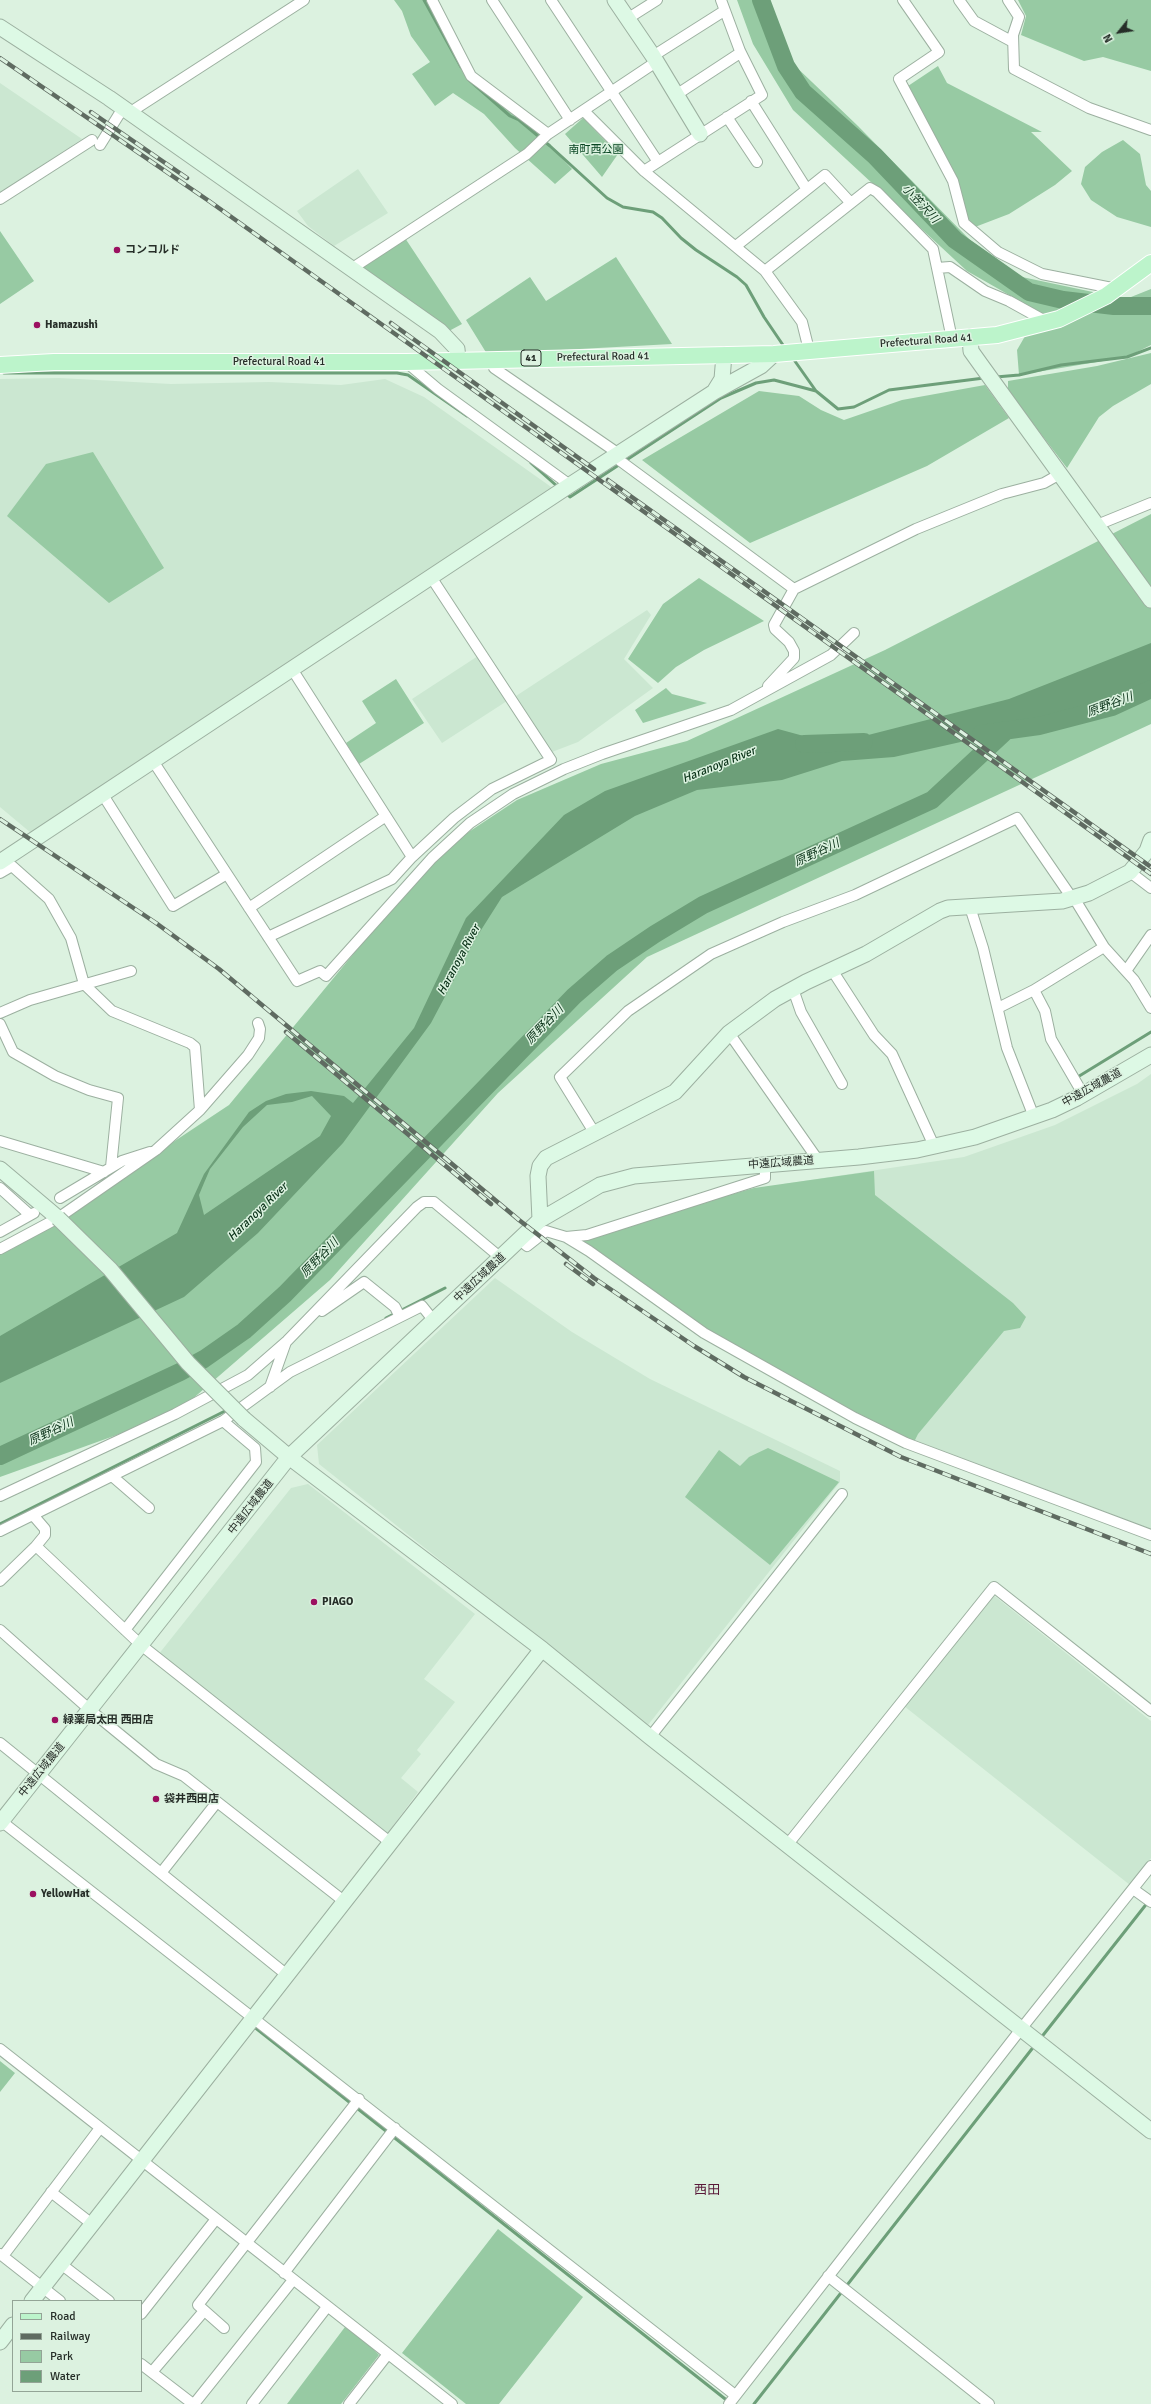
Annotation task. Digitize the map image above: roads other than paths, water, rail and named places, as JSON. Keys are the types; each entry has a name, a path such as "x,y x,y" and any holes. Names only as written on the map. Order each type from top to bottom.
{"main road":[{"name":"41","path":"1053,320 1111,292 1149,268"},
{"name":"Prefectural Road 41","path":"0,365 62,362 406,362 458,359 774,354 998,335 1053,320"}],"street":[{"path":"0,199 96,142 126,110 304,0"},
{"path":"432,0 471,76 548,134"},
{"path":"492,0 570,120"},
{"path":"551,0 658,162"},
{"path":"615,0 654,59 700,134"},
{"path":"628,19 657,0"},
{"path":"644,171 762,95 740,53 720,0"},
{"path":"903,0 939,52 899,79 953,181 964,222 998,252 1042,274 1111,292"},
{"path":"959,0 974,21 1013,42"},
{"path":"1008,0 1019,17 1013,35 1014,69 1089,108 1151,130"},
{"path":"352,269 527,154 548,134 611,93 654,59 724,11"},
{"path":"0,27 126,110 440,331 457,349 458,359"},
{"path":"676,95 740,53"},
{"path":"751,101 806,188"},
{"path":"584,111 644,171 765,271 802,322 809,350"},
{"path":"727,117 757,162"},
{"path":"736,246 825,174 850,202"},
{"path":"765,271 850,202 870,188 877,192 933,249 952,339"},
{"path":"937,268 950,267 985,291 1053,320"},
{"path":"970,337 971,351 980,365 1151,600"},
{"path":"0,862 570,485 714,392 761,366 774,354"},
{"path":"714,392 722,380 724,355"},
{"path":"494,359 494,368 617,456 794,589"},
{"path":"406,362 438,389 570,485"},
{"path":"754,698 794,658 794,651 789,642 775,629 774,625 794,589 916,529 1002,494 1044,483 1060,474"},
{"path":"1100,529 1151,503"},
{"path":"268,937 392,879 412,857 454,818 492,789 551,760 431,577"},
{"path":"153,761 297,981 320,971 326,976 432,858 470,823 513,794 564,769 731,710 830,655 854,633"},
{"path":"292,669 412,857"},
{"path":"102,795 173,906 227,874"},
{"path":"249,908 386,816"},
{"path":"594,1132 560,1077 628,1011 711,954 784,922 855,895 1017,818 1073,898 1104,947 1134,980 1151,1008"},
{"path":"540,1220 538,1176 540,1166 553,1153 675,1092 728,1033 793,989 866,954 940,911 970,907 1051,902 1089,893 1130,872 1147,851 1151,840"},
{"path":"0,873 12,866 49,899 71,938 84,984 112,1011 190,1043 195,1047 200,1110"},
{"path":"1130,872 1151,888"},
{"path":"970,907 983,948 1007,1048 1034,1117"},
{"path":"1126,971 1151,935"},
{"path":"998,1008 1034,990 1104,947"},
{"path":"832,970 874,1035 892,1054 934,1146"},
{"path":"0,1013 30,1000 131,972"},
{"path":"793,989 801,1012 842,1084"},
{"path":"1034,990 1045,1011 1051,1039 1083,1094"},
{"path":"0,1249 58,1218 156,1150 200,1110 248,1055 259,1038 260,1029 258,1023"},
{"path":"0,1024 13,1052 62,1078 89,1090 118,1098 107,1170"},
{"path":"728,1033 818,1160"},
{"name":"中遠広域農道","path":"1,1822 289,1458 540,1220 584,1193 614,1180 634,1176 866,1156 934,1146 988,1133 1034,1117 1083,1094 1151,1055"},
{"path":"0,1141 107,1170"},
{"path":"60,1198 107,1170 140,1154 156,1150"},
{"path":"566,1237 587,1235 765,1178 765,1164"},
{"path":"0,1169 58,1218 110,1269 188,1363 244,1419 289,1458 542,1649 650,1737 788,1844 1043,2048 1151,2131"},
{"path":"0,1188 32,1214 0,1232"},
{"path":"0,1496 175,1414 248,1375 287,1341 417,1207 424,1202 434,1202 501,1258"},
{"path":"520,1240 527,1246 546,1231 566,1237 589,1251 704,1333 805,1392 855,1418 906,1443 1151,1535"},
{"path":"302,1325 364,1282 395,1307 400,1317"},
{"path":"0,1531 223,1421 269,1389 290,1372 422,1306 434,1321"},
{"path":"269,1389 287,1341"},
{"path":"125,1630 256,1462 256,1448 223,1421"},
{"path":"112,1476 149,1508"},
{"path":"650,1737 842,1494"},
{"path":"0,1581 36,1546 45,1535 45,1529 33,1515"},
{"path":"36,1546 141,1645 391,1843"},
{"path":"788,1844 994,1587 1151,1711"},
{"path":"0,1630 90,1710 156,1764 184,1776 345,1902"},
{"path":"33,2300 542,1649"},
{"path":"0,1743 288,1975"},
{"path":"161,1873 217,1802"},
{"path":"1,1822 358,2100 391,2132 735,2395"},
{"path":"729,2404 830,2278 1151,1866"},
{"path":"1133,1889 1151,1902"},
{"path":"0,2049 452,2404"},
{"path":"224,2328 198,2305 248,2244 358,2100"},
{"path":"59,2300 1,2255 100,2128"},
{"path":"284,2273 391,2132"},
{"path":"51,2192 92,2224"},
{"path":"142,2313 216,2219"},
{"path":"61,2264 108,2300"},
{"path":"830,2278 989,2404"},
{"path":"142,2365 194,2404 293,2280"},
{"path":"252,2404 327,2307"},
{"path":"152,2372 204,2311"},
{"path":"0,2342 12,2326"},
{"path":"349,2404 388,2354"}],"water":[{"path":"1151,643 1151,691 1005,732 894,757 842,761 782,780 697,790 635,816 502,897 476,938 431,1023 343,1143 258,1233 184,1297 0,1383 0,1336 177,1233 204,1174 249,1112 266,1101 286,1094 311,1091 344,1096 353,1103 414,1028 466,918 564,815 605,791 778,729 833,744 1009,699","holes":["312,1096 331,1116 320,1136 204,1215 199,1195 210,1169 243,1127 267,1105 292,1102"]}],"waterway":[{"path":"424,0 461,67"},
{"name":"小笠沢川","path":"761,0 786,66 803,92 875,156 955,240 1029,292 1063,300 1114,306 1151,306"},
{"path":"468,79 510,116 519,120 550,146 607,198 623,207 653,212 662,218 681,238 696,250 737,277 746,285 764,317 785,348"},
{"path":"996,377 1019,375 1061,365 1127,357 1151,348"},
{"path":"792,357 816,391 838,409 854,407 889,390 984,378"},
{"path":"4,373 397,373 408,375 467,416"},
{"path":"566,493 570,497 721,398 756,383 774,380 816,391"},
{"path":"531,463 558,487"},
{"name":"原野谷川","path":"981,734 1039,726 1112,707 1151,689"},
{"name":"原野谷川","path":"0,1456 180,1372 204,1359 244,1331 285,1294 574,996 612,963 655,934 703,905 932,800 1005,732"},
{"name":"Haranoya River","path":"804,744 864,742"},
{"path":"1076,1078 1151,1032"},
{"path":"386,1318 445,1288"},
{"path":"0,1524 227,1410"},
{"path":"1040,2039 1148,1902"},
{"path":"253,2026 729,2402"},
{"path":"754,2404 1035,2045"}],"railway":[{"path":"0,58 209,201 1151,874"},
{"path":"91,112 187,178"},
{"path":"391,323 594,469"},
{"path":"608,480 1151,867"},
{"path":"0,819 156,923 219,969 519,1220 594,1278 694,1346 744,1377 901,1457 1151,1554"},
{"path":"286,1032 491,1204"},
{"path":"566,1264 593,1284"}],"place":[{"name":"コンコルド","path":"117,250"},
{"name":"Hamazushi","path":"37,325"},
{"name":"PIAGO","path":"314,1602"},
{"name":"緑薬局太田 西田店","path":"55,1720"},
{"name":"袋井西田店","path":"156,1799"},
{"name":"YellowHat","path":"33,1894"}],"district":[{"name":"西田","path":"707,2191"}],"park label":[{"name":"南町西公園","path":"596,150"}]}
